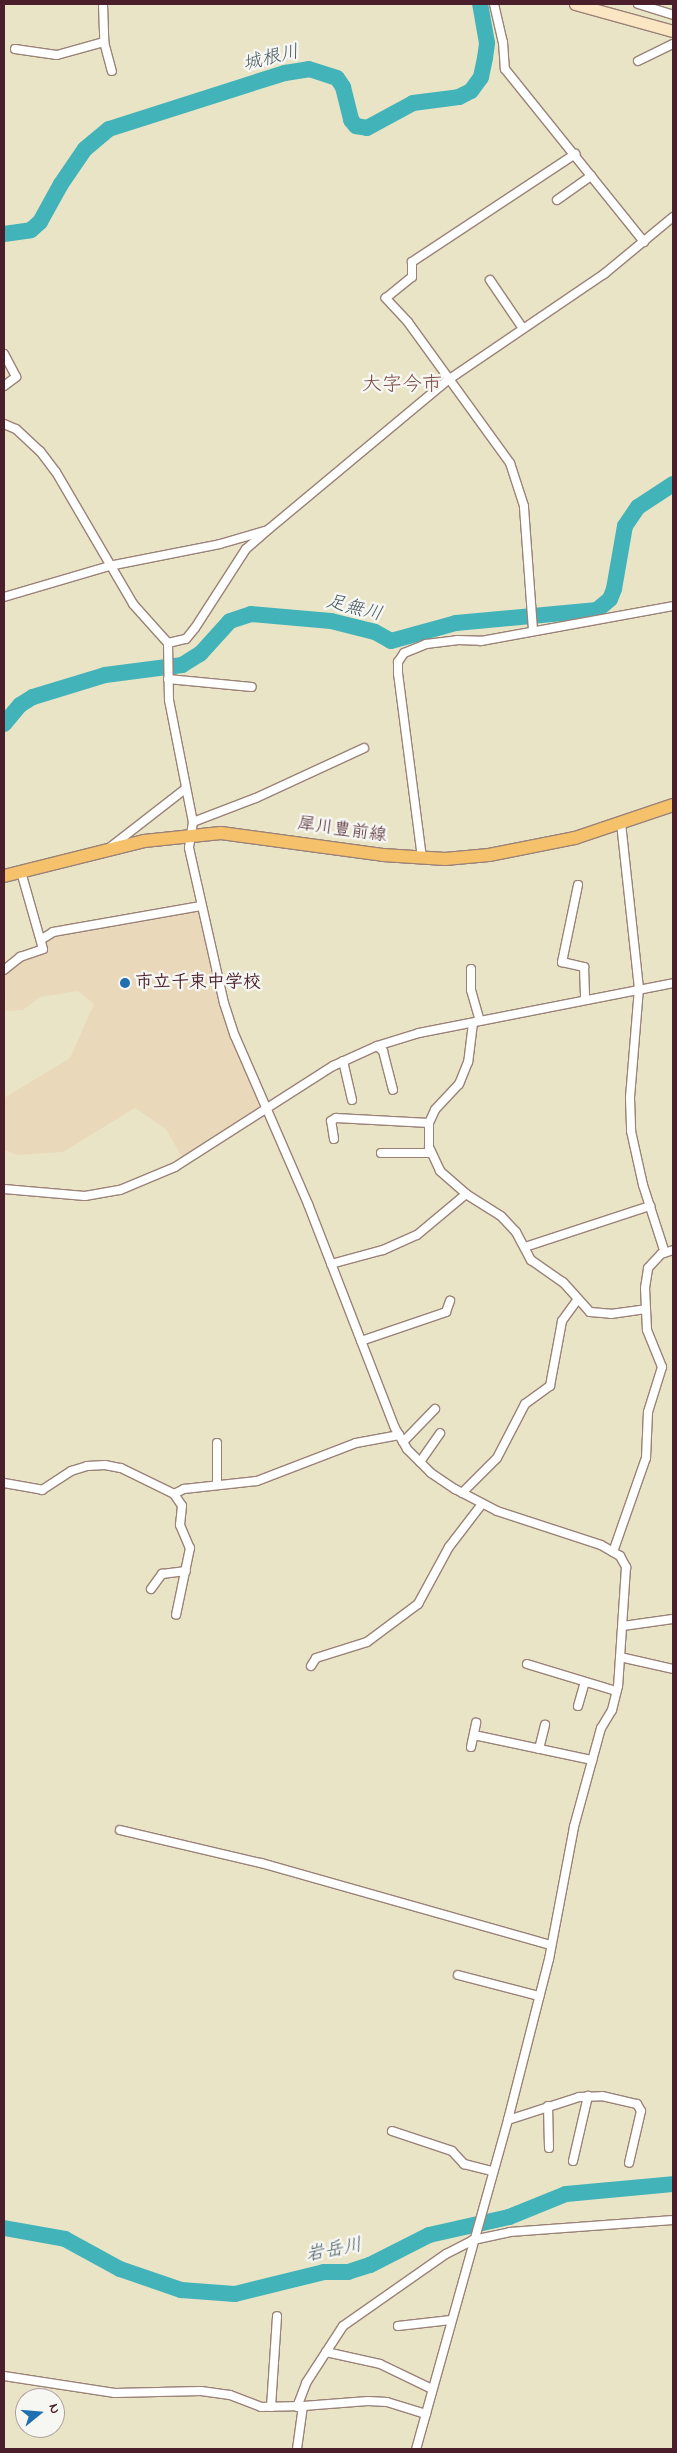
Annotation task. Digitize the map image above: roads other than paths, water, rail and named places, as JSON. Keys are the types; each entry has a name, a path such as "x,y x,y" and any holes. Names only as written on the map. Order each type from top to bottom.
{"main road":[{"name":"犀川豊前線","path":"4,876 107,851 190,835 244,835 422,858 445,859 520,850 575,838 673,805"}],"street":[{"path":"103,4 104,42 112,71"},
{"path":"494,4 503,42 505,69 644,242"},
{"path":"575,4 673,31"},
{"path":"638,4 673,14"},
{"path":"15,49 57,55 104,42"},
{"path":"638,61 673,44"},
{"path":"533,630 524,506 510,463 448,380 408,322 386,298 412,277 412,262 575,154"},
{"path":"557,200 591,176"},
{"path":"168,643 186,639 246,549 448,380 522,327 604,274 673,217"},
{"path":"490,280 522,327"},
{"path":"4,354 16,377 4,386"},
{"path":"4,424 16,429 40,451 56,472 109,566 133,604 168,643 168,679 185,789 193,822 190,835 201,906 235,1036 268,1110 401,1439 420,1462 462,1493 482,1504 614,1552 626,1567 620,1657 612,1710 601,1728 574,1827 551,1945 508,2120 416,2449"},
{"path":"4,597 109,566 220,544 269,530"},
{"path":"422,858 398,674 400,658 410,648 426,644 457,640 481,641 533,630 559,629 673,606"},
{"path":"168,679 252,687"},
{"path":"193,822 256,798 364,748"},
{"path":"107,851 115,841 185,789"},
{"path":"621,823 639,988 630,1098 631,1131 650,1206 665,1253"},
{"path":"4,970 20,957 43,949 42,939 21,872"},
{"path":"578,885 562,962 584,968 584,999"},
{"path":"42,939 53,932 201,906"},
{"path":"471,969 471,990 477,1022 468,1062 459,1084 435,1110 428,1123 431,1153 440,1172 466,1194 501,1216 516,1232 531,1260 564,1282 590,1312 599,1314 646,1309"},
{"path":"4,1189 78,1195 107,1194 175,1167 343,1062 377,1046 420,1033 639,988 673,983"},
{"path":"377,1046 383,1051 393,1090"},
{"path":"343,1062 352,1100"},
{"path":"334,1139 331,1121 336,1118 428,1123"},
{"path":"381,1153 431,1153"},
{"path":"331,1264 383,1250 417,1235 466,1194"},
{"path":"525,1248 650,1206"},
{"path":"614,1552 646,1458 648,1412 662,1367 648,1330 646,1309 648,1268 665,1253 673,1250"},
{"path":"462,1493 497,1458 525,1404 550,1386 562,1321 578,1299"},
{"path":"361,1341 446,1312 450,1301"},
{"path":"174,1494 184,1489 257,1481 356,1443 401,1439 435,1409"},
{"path":"420,1462 440,1433"},
{"path":"216,1443 218,1484"},
{"path":"4,1483 42,1490 70,1471 87,1466 106,1465 121,1468 174,1494 182,1506 180,1524 190,1548 176,1615"},
{"path":"310,1666 316,1658 367,1642 418,1604 449,1547 482,1504"},
{"path":"151,1589 162,1574 186,1570"},
{"path":"623,1626 673,1619"},
{"path":"620,1657 673,1670"},
{"path":"527,1664 616,1691"},
{"path":"578,1706 585,1682"},
{"path":"470,1747 476,1723"},
{"path":"540,1749 545,1725"},
{"path":"474,1735 592,1760"},
{"path":"120,1830 261,1863 551,1945"},
{"path":"458,1975 539,1996"},
{"path":"508,2120 548,2106 588,2096 602,2096 637,2104 641,2111 629,2162"},
{"path":"573,2161 588,2096"},
{"path":"548,2106 549,2148"},
{"path":"392,2131 452,2151 464,2164 493,2171"},
{"path":"297,2449 300,2406 306,2383 343,2326 446,2254 474,2240 510,2232 673,2220"},
{"path":"271,2407 276,2316"},
{"path":"398,2326 451,2320"},
{"path":"326,2352 380,2364 432,2389"},
{"path":"4,2376 115,2393 201,2391 230,2395 261,2406 271,2407 368,2401 387,2402 426,2414"}],"waterway":[{"name":"城根川","path":"4,234 31,230 40,222 61,184 85,149 109,129 285,73 309,69 337,78 343,87 351,120 356,126 367,128 413,103 459,97 471,91 481,77 487,43 480,4"},
{"name":"足無川","path":"4,724 20,705 33,697 105,675 182,665 201,653 230,621 251,614 331,621 375,632 391,641 456,623 597,610 610,599 614,589 625,526 638,507 673,484"},
{"name":"岩岳川","path":"4,2228 65,2239 120,2269 181,2290 235,2294 324,2272 348,2272 370,2265 429,2235 509,2217 566,2194 673,2184"}],"place":[{"name":"市立千束中学校","path":"125,983"}],"district":[{"name":"大字今市","path":"402,385"}]}
